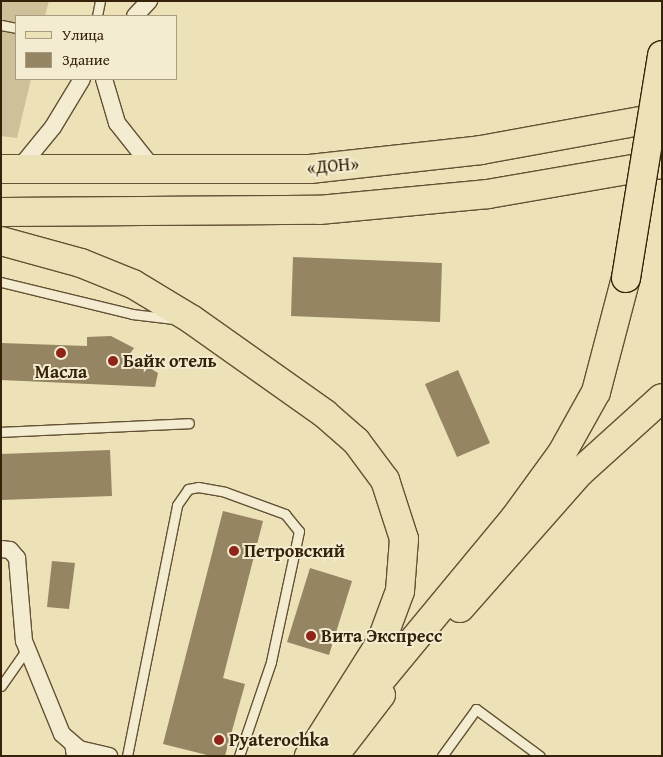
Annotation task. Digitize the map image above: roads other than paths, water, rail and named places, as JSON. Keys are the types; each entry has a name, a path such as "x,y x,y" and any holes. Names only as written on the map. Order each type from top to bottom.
{"highway":[{"path":"321,756 562,453 596,392 632,279 662,54"},
{"name":"«ДОН»","path":"9,170 156,173 310,169 462,152 662,117"},
{"path":"438,630 570,460 608,397 662,129"},
{"path":"1,212 319,210 488,194 662,164"},
{"path":"1,241 80,263 133,284 191,319 356,441 385,480 400,516 404,563 392,620 309,756"},
{"path":"438,630 489,580 580,472 662,398"}],"main road":[{"path":"335,756 438,630"}],"street":[{"path":"136,15 149,1"},
{"path":"9,170 53,127 81,80"},
{"path":"104,80 118,123 156,173"},
{"path":"1,549 15,552 17,558 20,619 27,649 70,749 109,756"}],"lane":[{"path":"97,15 100,1"},
{"path":"1,25 15,28"},
{"path":"1,282 132,314 191,319"},
{"path":"1,432 189,423"},
{"path":"127,756 177,505 188,489 198,487 226,492 285,514 294,521 300,539 271,662 239,756"},
{"path":"1,686 27,649"},
{"path":"442,756 476,709 540,756"}],"place":[{"name":"Масла","path":"61,353"},
{"name":"Байк отель","path":"113,361"},
{"name":"Петровский","path":"234,551"},
{"name":"Вита Экспресс","path":"311,636"},
{"name":"Pyaterochka","path":"219,740"}]}
